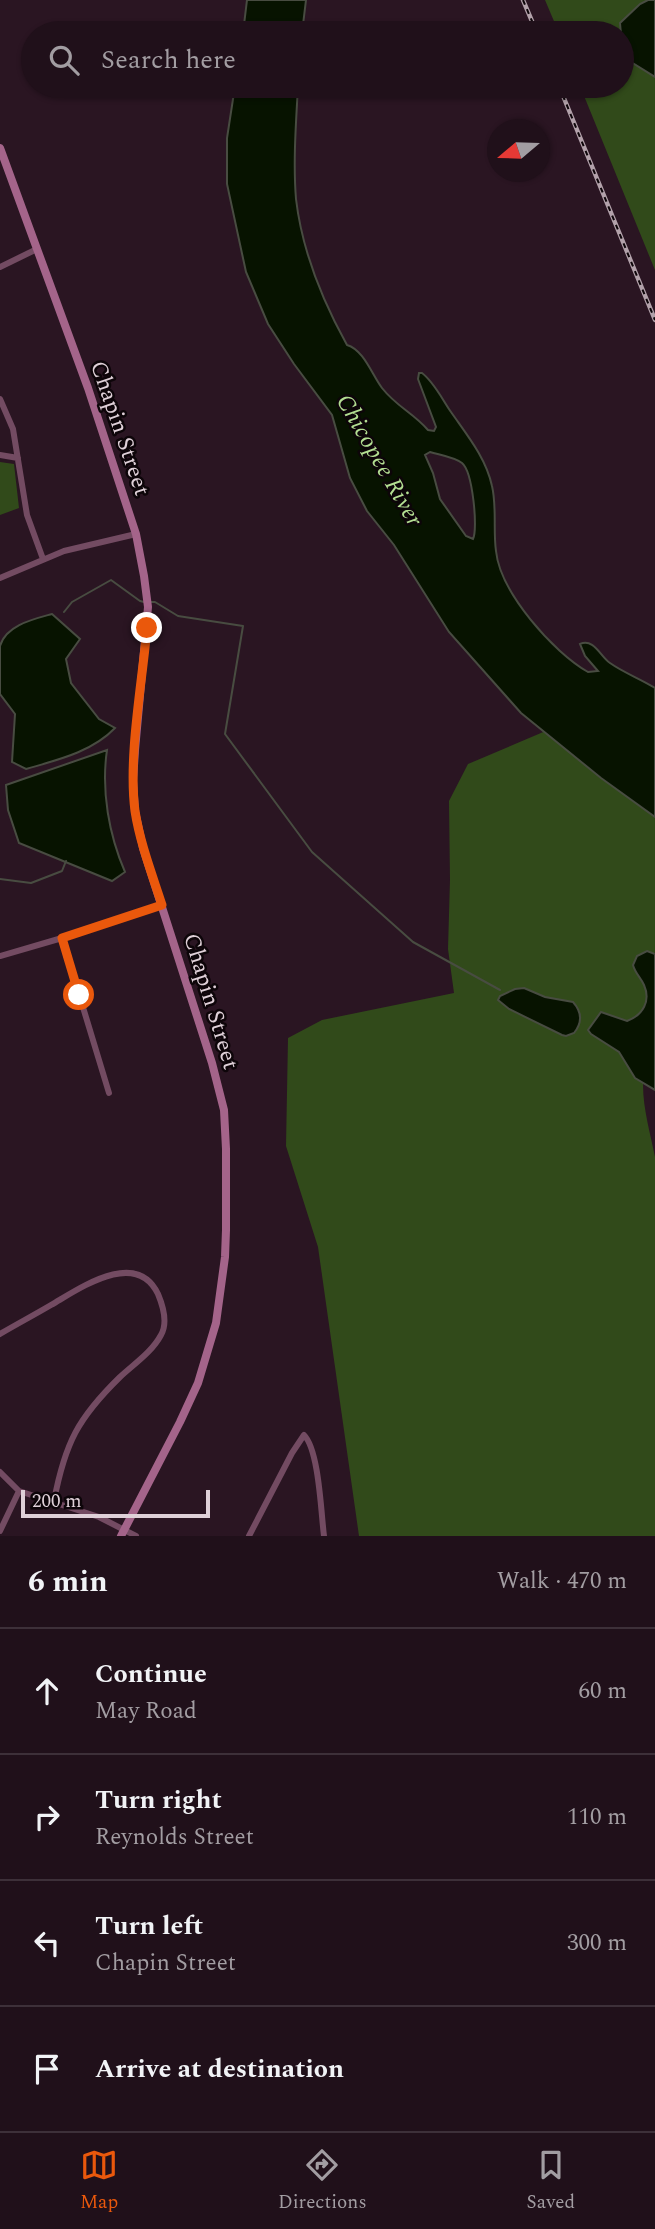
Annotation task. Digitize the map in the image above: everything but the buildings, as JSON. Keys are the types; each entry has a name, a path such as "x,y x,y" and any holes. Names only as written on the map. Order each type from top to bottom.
{"main road":[{"name":"Chapin Street","path":"0,148 88,388 136,534 147,602 135,750 134,797 143,848 212,1062 224,1110 225,1257 216,1323 198,1382 122,1533"}],"street":[{"path":"0,267 37,249"},
{"path":"0,399 10,419 27,515 43,559"},
{"path":"0,456 18,458"},
{"path":"0,578 87,544 136,534"},
{"path":"0,956 162,905"},
{"path":"62,938 109,1093"},
{"path":"0,1334 114,1273 135,1274 148,1281 161,1304 164,1322 159,1338 99,1398 78,1427 61,1465 54,1501"},
{"path":"249,1536 304,1435 315,1458 324,1536"},
{"path":"0,1472 19,1491 99,1517 122,1533 135,1536"},
{"path":"0,1531 19,1491"}],"green space":[{"path":"545,0 652,0 623,21 554,21"},
{"path":"634,63 655,75 655,270 585,98 634,98"},
{"path":"0,462 14,464 19,508 0,515"},
{"path":"548,730 655,804 655,1044 648,1056 643,1084 655,1157 655,1536 359,1536 318,1247 286,1146 288,1038 322,1020 454,993 448,949 449,801 468,764"}],"water":[{"path":"247,0 306,0 303,21 244,21"},
{"path":"655,0 655,77 634,64 634,21 622,21 640,4"},
{"name":"Chicopee River","path":"233,98 297,98 295,171 299,218 314,274 338,328 347,345 363,357 388,395 428,430 434,431 436,427 418,379 419,373 422,373 434,386 481,456 492,486 495,543 500,567 507,584 530,619 559,650 588,672 598,671 585,656 580,644 585,643 593,646 615,667 655,688 655,817 601,778 521,713 449,632 394,545 367,511 350,478 332,415 268,324 246,272 227,184 227,138","holes":["430,452 462,463 469,477 474,501 473,539 466,536 440,499 425,455"]},
{"path":"52,614 80,639 66,659 71,683 99,719 115,728 85,749 26,769 12,762 15,714 0,694 0,646 14,628"},
{"path":"107,750 105,781 108,812 125,872 112,881 19,843 8,810 6,785"},
{"path":"647,951 655,954 655,1090 635,1078 619,1052 588,1030 601,1012 627,1021 644,1007 646,991 633,965 637,956"},
{"path":"524,988 545,997 573,1002 580,1018 574,1033 562,1035 509,1009 498,1000 500,996 515,989"}],"waterway":[{"path":"64,612 72,602 111,580 144,602"},
{"path":"149,602 155,602 178,616 243,626 225,734 312,852 413,942 500,990"},
{"path":"0,879 31,883 62,871 66,861"}],"railway":[{"path":"523,0 532,21"},
{"path":"564,98 655,320"}],"route":[{"path":"79,995 62,938 162,905 138,827 133,781 147,628"}]}
